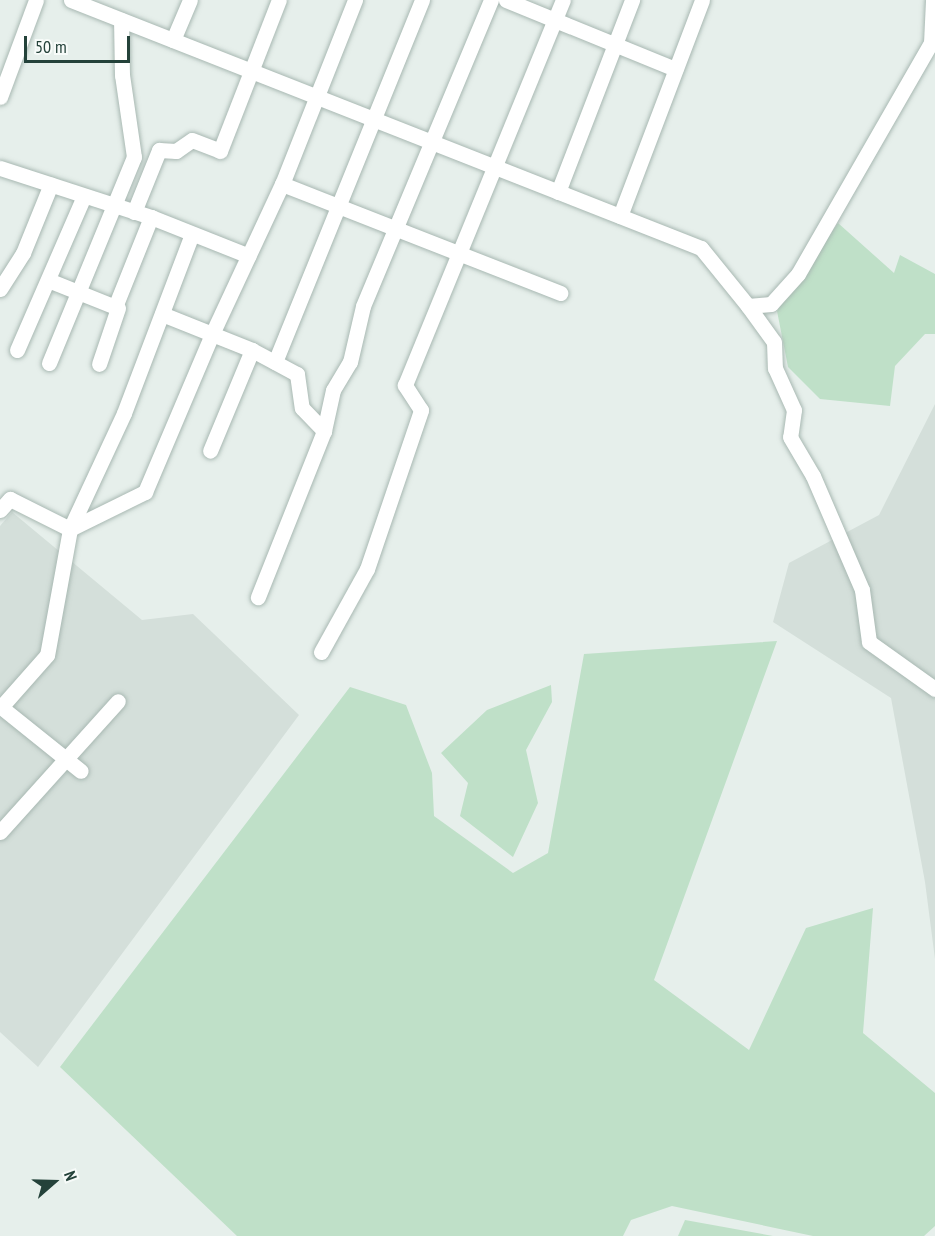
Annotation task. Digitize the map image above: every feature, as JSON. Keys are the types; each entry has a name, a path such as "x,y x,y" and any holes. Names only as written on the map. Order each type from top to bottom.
{"street":[{"path":"0,97 36,0"},
{"path":"71,0 100,5 121,20 701,248 774,342 775,368 794,410 790,436 813,476 862,590 869,642 935,689"},
{"path":"173,40 190,0"},
{"path":"134,212 159,150 176,151 192,140 220,151 249,70 279,0"},
{"path":"70,529 146,492 212,334 282,184 355,0"},
{"path":"275,362 422,0"},
{"path":"258,597 324,431 333,390 350,362 363,306 491,0"},
{"path":"506,0 675,69"},
{"path":"321,652 367,569 421,410 405,385 563,0"},
{"path":"558,192 632,0"},
{"path":"620,216 702,0"},
{"path":"748,306 771,304 798,274 932,43 933,0"},
{"path":"49,363 134,157 122,75 121,20"},
{"path":"0,168 151,217 249,256"},
{"path":"0,289 23,253 51,184"},
{"path":"282,184 560,293"},
{"path":"17,350 84,196"},
{"path":"99,364 113,329 116,307 151,217"},
{"path":"81,771 1,706 47,655 70,529 124,413 192,234"},
{"path":"48,280 116,307"},
{"path":"162,314 252,350 297,374 302,408 324,431"},
{"path":"210,451 252,350"},
{"path":"0,510 10,499 70,529"},
{"path":"0,832 118,700"}],"shaded area":[{"path":"935,404 935,959 925,882 891,698 773,622 789,563 879,515"},
{"path":"12,512 142,620 193,614 299,715 38,1067 0,1032 0,526"}],"green space":[{"path":"838,223 894,273 900,255 935,274 935,334 925,334 895,366 890,406 820,399 788,367 777,311"},
{"path":"777,641 654,980 749,1050 806,928 873,908 863,1033 935,1093 935,1226 924,1236 813,1236 672,1206 631,1220 623,1236 237,1236 60,1067 350,687 406,705 432,773 434,816 513,873 548,853 584,654"},
{"path":"551,685 552,702 526,750 538,803 513,857 460,816 468,783 441,753 487,710"},
{"path":"685,1220 773,1236 678,1236"}]}
